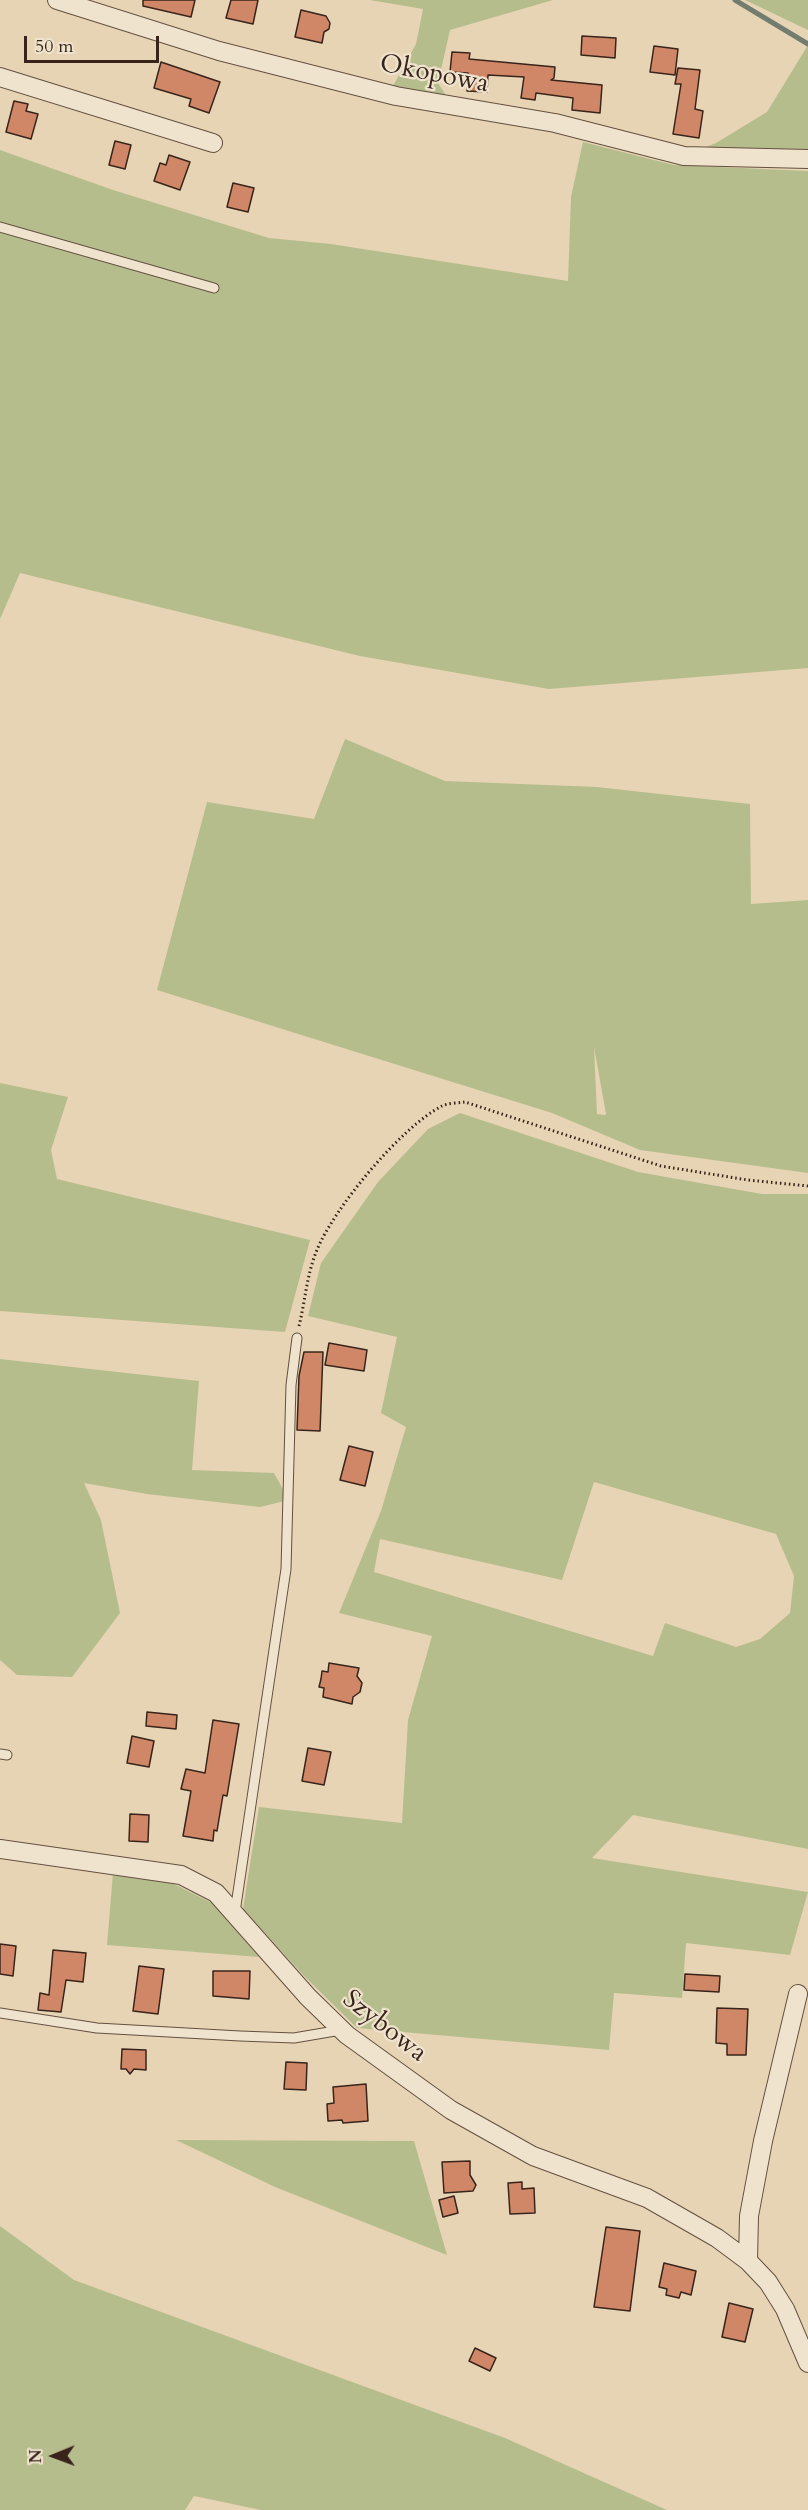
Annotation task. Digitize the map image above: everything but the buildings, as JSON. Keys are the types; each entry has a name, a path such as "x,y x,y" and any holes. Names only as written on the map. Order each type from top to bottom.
{"street":[{"name":"Okopowa","path":"57,0 219,51 396,96 555,123 684,156 808,159"},
{"path":"0,76 213,143"},
{"name":"Szybowa","path":"0,1849 181,1875 216,1893 308,1997 342,2030 451,2110 533,2156 647,2198 717,2238 748,2261 768,2282 785,2309 808,2363"},
{"path":"748,2261 748,2216 763,2140 798,1994"}],"lane":[{"path":"0,227 214,288"},
{"path":"235,1912 286,1569 291,1385 297,1338"},
{"path":"0,2013 97,2028 240,2036 294,2038 342,2030"}],"path":[{"path":"297,1338 316,1251 341,1206 378,1162 412,1128 443,1106 465,1102 661,1166 748,1180 808,1186"}],"green space":[{"path":"370,0 553,0 450,30 438,83 449,100 393,86 416,44 423,9"},
{"path":"745,0 808,0 808,30"},
{"path":"808,45 808,153 696,151 716,143 767,112"},
{"path":"583,142 674,165 808,171 808,668 549,689 360,656 20,573 0,619 0,150 113,190 269,238 331,244 568,281 571,197"},
{"path":"345,739 445,781 597,787 750,804 751,904 808,900 808,1173 640,1150 552,1113 157,990 207,802 314,819","holes":["594,1047 606,1114 597,1114"]},
{"path":"0,1083 68,1097 51,1150 57,1179 310,1240 285,1332 0,1311"},
{"path":"460,1113 638,1172 762,1194 808,1194 808,1849 633,1815 592,1858 808,1892 790,1955 686,1943 682,1998 614,1993 609,2050 357,2028 304,1976 243,1909 259,1807 402,1823 408,1720 432,1636 339,1613 381,1511 406,1427 381,1413 397,1337 308,1316 321,1263 378,1182 428,1129","holes":["594,1482 776,1534 794,1576 790,1613 760,1639 736,1647 665,1623 653,1656 374,1572 380,1539 562,1580"]},
{"path":"0,1359 199,1381 192,1470 274,1473 289,1500 260,1507 147,1494 84,1483 101,1520 120,1613 72,1677 17,1675 0,1660"},
{"path":"113,1873 174,1884 212,1903 259,1957 107,1945"},
{"path":"176,2140 414,2141 447,2255 275,2187"},
{"path":"0,2226 74,2280 505,2438 667,2510 261,2510 194,2496 185,2510 0,2510"}],"waterway":[{"path":"735,0 808,44"}]}
